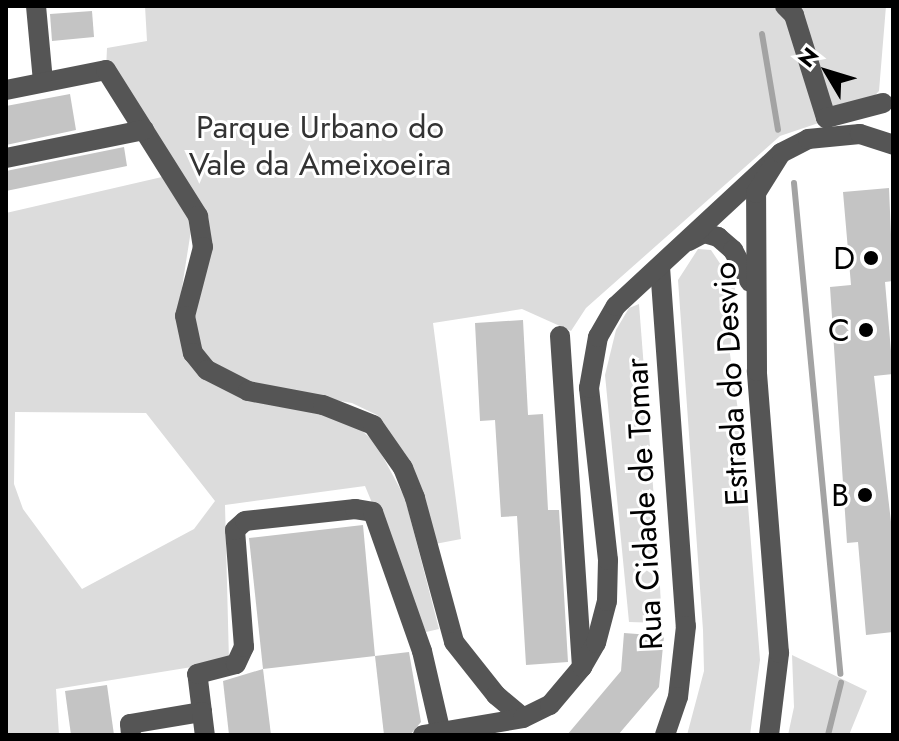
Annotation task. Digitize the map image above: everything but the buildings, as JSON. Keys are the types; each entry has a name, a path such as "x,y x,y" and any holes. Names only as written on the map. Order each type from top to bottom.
{"street":[{"path":"36,6 43,82"},
{"path":"785,6 794,15 826,118 883,103"},
{"path":"6,90 106,70 198,216 204,234 185,316 193,353 207,370 248,391 323,405 373,425 403,468 415,498 454,642 496,695 523,718"},
{"path":"6,158 144,130"},
{"path":"205,735 197,674 236,664 244,647 235,530 245,521 355,509 373,512 422,651 432,734 523,718 550,705 582,667 596,643 607,601 590,360 616,306 781,153 821,135 860,134 893,145"},
{"name":"Estrada do Desvio","path":"769,735 779,653 754,290 756,193 781,153"},
{"path":"686,243 704,233 718,237 739,260 754,290"},
{"name":"Rua Cidade de Tomar","path":"660,267 686,626 678,697 665,735"},
{"path":"560,336 582,667"},
{"path":"131,735 130,724 202,712"}],"green space":[{"name":"Parque Urbano do Vale da Ameixoeira","path":"145,6 886,6 879,91 863,108 780,136 586,308 571,331 522,309 433,323 461,539 435,544 411,466 377,415 352,403 225,382 186,335 204,234 106,70 107,48 147,41"},
{"path":"162,177 192,224 177,319 204,378 242,398 348,419 375,442 405,498 439,629 426,632 365,486 225,505 229,661 56,689 59,735 6,735 6,213","holes":["15,412 146,413 215,501 194,529 82,589 23,509 14,484"]},
{"path":"698,249 711,250 735,286 730,354 744,453 760,660 750,735 687,735 704,671 678,280"},
{"path":"639,304 662,623 629,622 605,375 616,330 629,308"},
{"path":"792,655 867,691 849,735 788,735 794,707"}],"waterway":[{"path":"762,34 778,130"},
{"path":"794,183 840,674"},
{"path":"828,735 841,683"}],"place":[{"name":"D","path":"871,258"},
{"name":"C","path":"866,330"},
{"name":"B","path":"865,495"}]}
